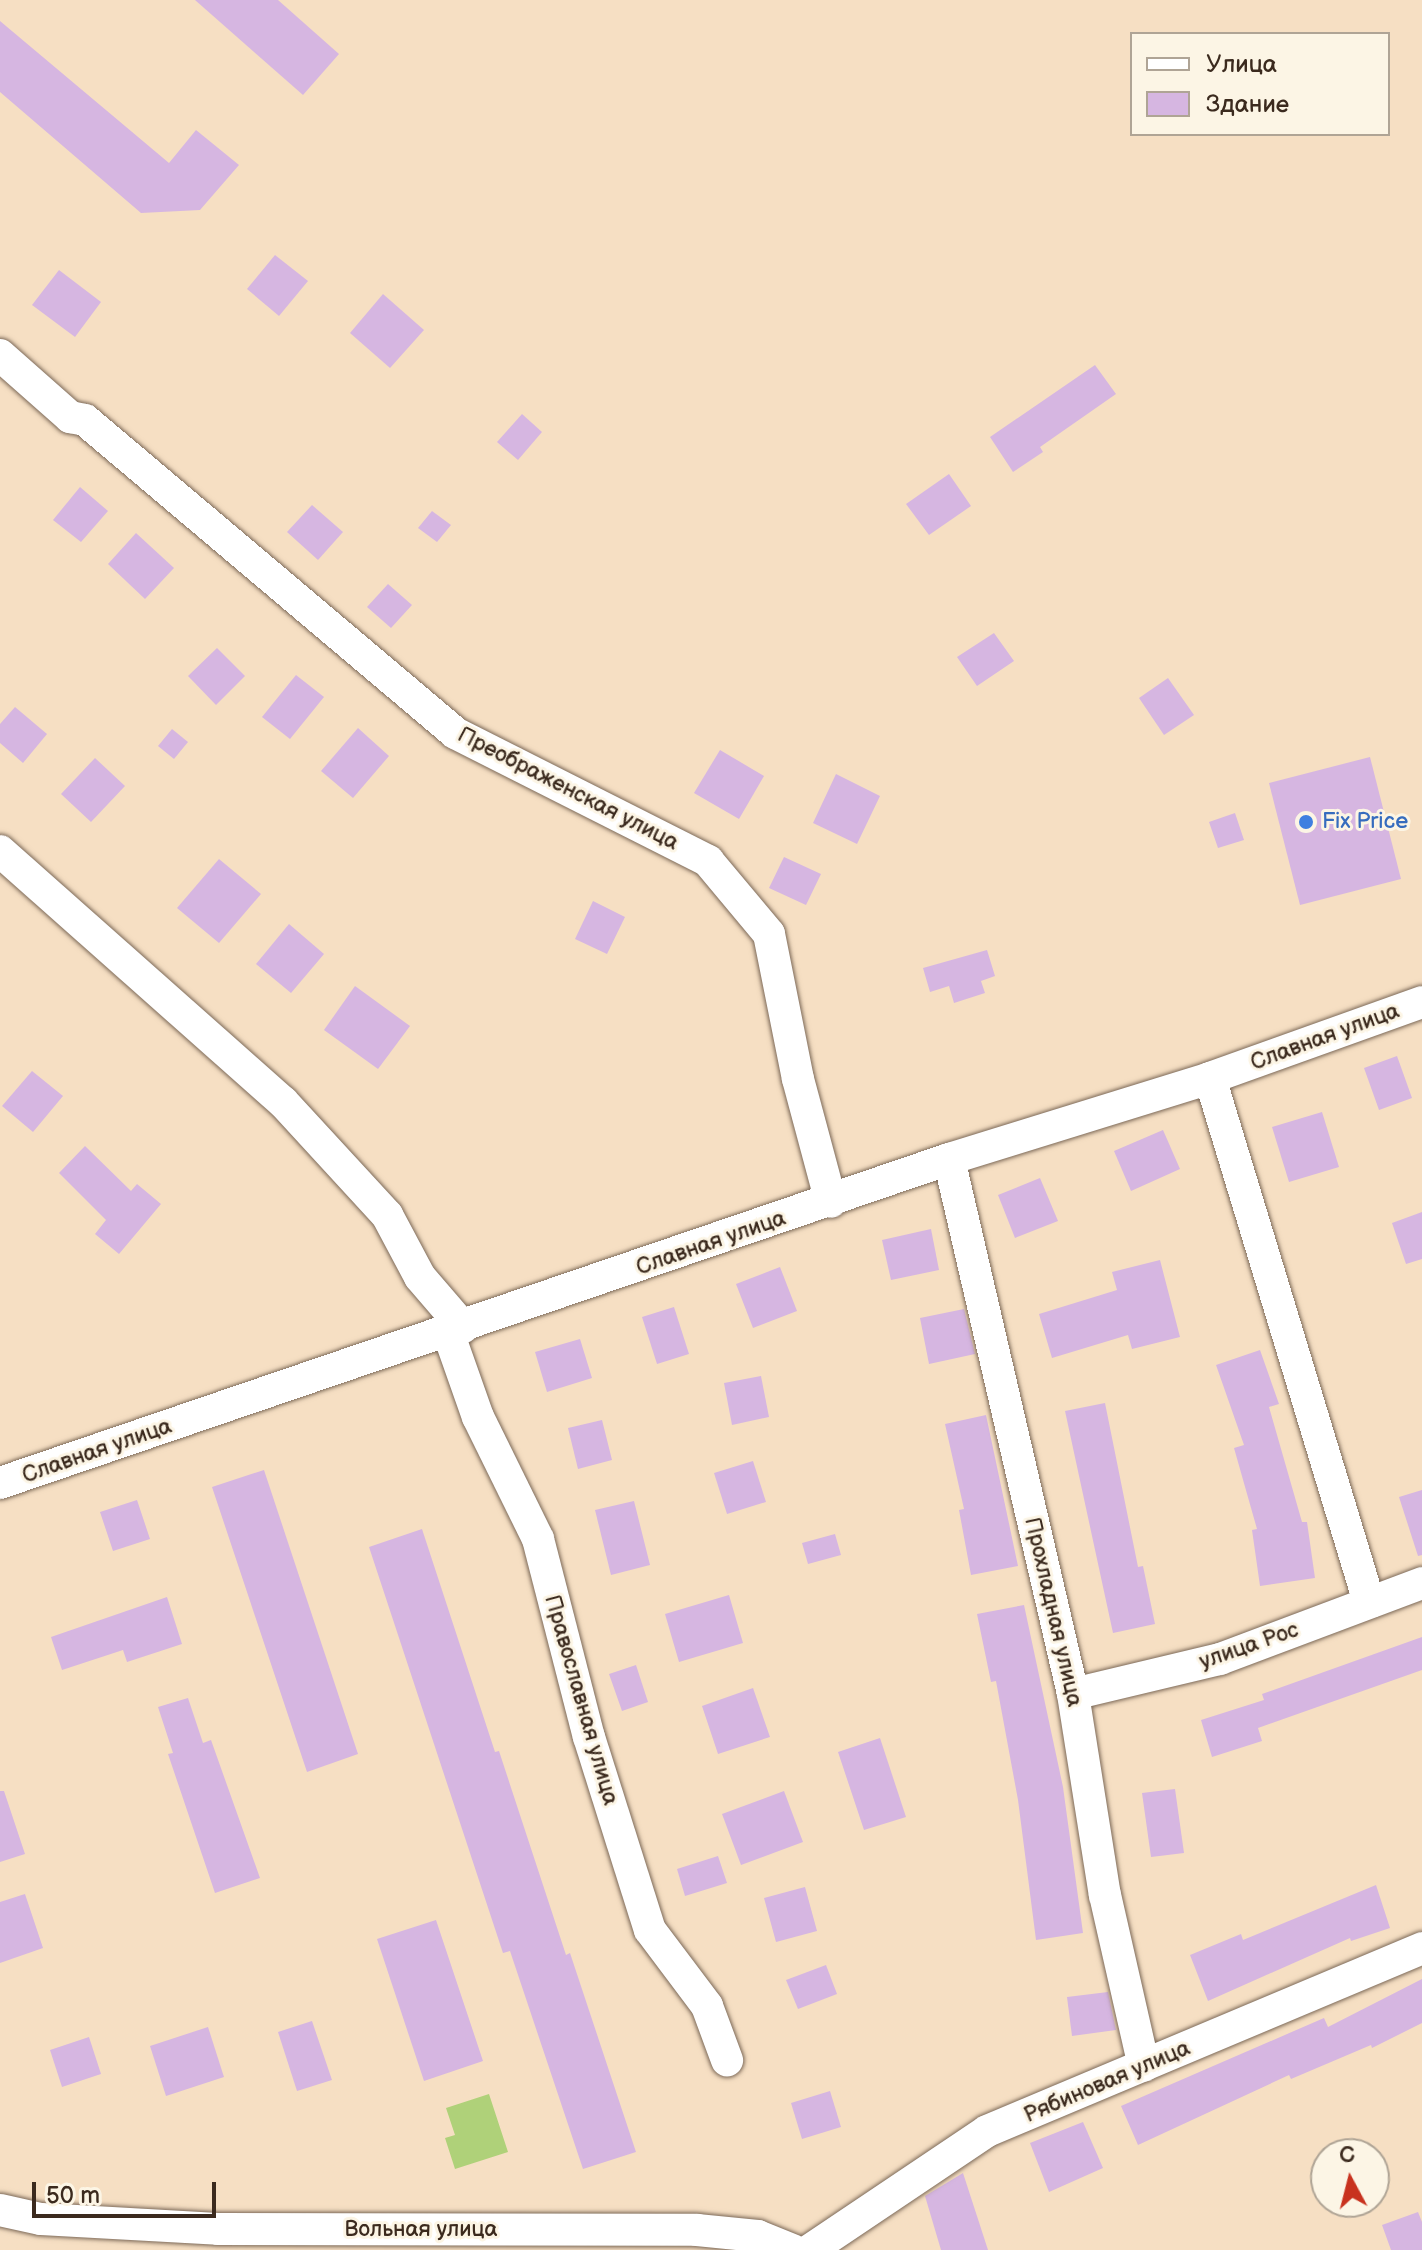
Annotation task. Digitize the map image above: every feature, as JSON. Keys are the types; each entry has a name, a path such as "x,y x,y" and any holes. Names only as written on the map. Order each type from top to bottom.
{"street":[{"name":"Преображенская улица","path":"0,355 70,417 85,420 455,733 708,861 769,934 798,1079 831,1202"},
{"path":"0,851 283,1102 387,1215 420,1277 456,1329"},
{"name":"Славная улица","path":"0,1483 831,1202 949,1159 1210,1078 1422,1002"},
{"path":"1210,1078 1369,1602"},
{"name":"Прохладная улица","path":"949,1159 1073,1694 1105,1895 1144,2066"},
{"name":"Православная улица","path":"456,1329 478,1417 538,1539 589,1737 650,1930 707,2006 727,2060"},
{"name":"улица Рос","path":"1073,1694 1220,1659 1422,1583"},
{"name":"Рябиновая улица","path":"810,2250 987,2131 1422,1948"},
{"name":"Вольная улица","path":"0,2210 41,2219 218,2229 309,2240 697,2230 758,2236 793,2250"},
{"path":"181,2250 218,2229"}],"green space":[{"path":"489,2094 508,2152 455,2169 445,2138 455,2135 446,2108"}],"building":[{"path":"195,0 278,0 339,54 303,95"},
{"path":"0,21 169,163 196,130 239,165 200,210 141,213 0,92"},
{"path":"275,255 308,281 279,316 247,289"},
{"path":"59,270 101,302 75,337 32,305"},
{"path":"383,294 424,330 390,368 350,333"},
{"path":"1095,365 1116,394 1040,447 1043,452 1013,472 990,437"},
{"path":"522,414 542,432 518,460 497,442"},
{"path":"949,474 971,506 929,535 906,504"},
{"path":"80,487 108,511 81,542 53,520"},
{"path":"312,505 343,532 318,560 287,532"},
{"path":"432,511 451,525 437,542 418,528"},
{"path":"136,533 174,568 145,599 108,564"},
{"path":"388,584 412,605 391,628 367,607"},
{"path":"994,633 1014,661 977,686 957,657"},
{"path":"217,648 245,676 216,705 188,676"},
{"path":"296,675 324,697 290,739 262,717"},
{"path":"1168,678 1194,715 1164,735 1139,698"},
{"path":"15,707 47,734 23,763 0,743 0,724"},
{"path":"358,728 389,756 353,798 321,771"},
{"path":"172,729 188,742 174,759 158,746"},
{"path":"720,750 764,776 739,819 694,793"},
{"path":"1370,757 1401,879 1300,905 1269,783"},
{"path":"95,758 125,786 91,822 61,794"},
{"path":"836,774 880,796 857,844 813,823"},
{"path":"1235,813 1244,840 1218,848 1209,822"},
{"path":"784,857 821,874 806,905 769,888"},
{"path":"219,859 261,894 219,943 177,908"},
{"path":"593,901 625,917 607,954 575,939"},
{"path":"289,924 324,954 291,993 256,964"},
{"path":"987,950 995,976 981,981 985,993 954,1003 949,986 930,992 923,968"},
{"path":"355,986 410,1026 378,1069 324,1030"},
{"path":"1397,1056 1412,1098 1379,1110 1364,1068"},
{"path":"32,1071 63,1096 33,1132 2,1106"},
{"path":"1322,1112 1339,1167 1289,1182 1272,1127"},
{"path":"1163,1130 1180,1169 1131,1191 1114,1151"},
{"path":"85,1146 131,1191 137,1184 161,1204 119,1254 95,1234 106,1220 59,1173"},
{"path":"1040,1178 1058,1221 1015,1238 998,1195"},
{"path":"1422,1212 1422,1259 1406,1264 1392,1223"},
{"path":"931,1229 939,1270 891,1280 882,1240"},
{"path":"1160,1260 1180,1337 1132,1349 1128,1335 1052,1358 1039,1314 1117,1290 1112,1272"},
{"path":"780,1267 797,1311 753,1328 736,1284"},
{"path":"674,1307 689,1354 657,1364 642,1317"},
{"path":"964,1309 975,1354 929,1364 920,1318"},
{"path":"580,1339 592,1378 547,1392 535,1352"},
{"path":"1260,1350 1279,1404 1269,1407 1302,1522 1307,1522 1315,1578 1260,1586 1252,1530 1257,1529 1234,1448 1244,1445 1216,1365"},
{"path":"761,1376 769,1417 732,1425 724,1383"},
{"path":"1105,1403 1138,1567 1143,1566 1155,1624 1113,1633 1065,1411"},
{"path":"986,1415 1018,1566 971,1575 959,1510 964,1509 945,1424"},
{"path":"602,1420 612,1460 578,1469 568,1428"},
{"path":"753,1461 766,1502 727,1514 714,1473"},
{"path":"264,1470 358,1754 307,1772 212,1487"},
{"path":"1422,1490 1422,1555 1418,1556 1399,1497"},
{"path":"137,1500 150,1539 113,1551 100,1512"},
{"path":"634,1501 650,1565 611,1575 595,1510"},
{"path":"422,1529 495,1752 499,1751 566,1955 570,1953 636,2152 583,2169 510,1951 503,1953 369,1547"},
{"path":"835,1534 841,1555 808,1564 802,1543"},
{"path":"729,1595 743,1643 679,1662 665,1614"},
{"path":"167,1597 182,1644 127,1662 123,1650 62,1670 51,1637"},
{"path":"1024,1605 1063,1787 1083,1933 1036,1940 1018,1800 996,1681 991,1682 977,1614"},
{"path":"1422,1637 1422,1670 1258,1728 1262,1741 1212,1757 1201,1720 1264,1700 1262,1694"},
{"path":"636,1665 648,1702 622,1711 609,1674"},
{"path":"753,1688 770,1737 718,1754 702,1706"},
{"path":"188,1698 203,1743 211,1740 260,1878 215,1893 168,1754 173,1753 158,1707"},
{"path":"880,1738 906,1817 864,1830 838,1752"},
{"path":"1175,1789 1184,1853 1151,1857 1142,1793"},
{"path":"0,1791 4,1791 25,1854 0,1862"},
{"path":"784,1791 803,1842 741,1865 722,1814"},
{"path":"718,1856 727,1883 685,1896 677,1869"},
{"path":"1376,1885 1390,1928 1351,1941 1350,1938 1208,2001 1190,1955 1241,1934 1243,1940"},
{"path":"805,1887 817,1931 776,1942 764,1898"},
{"path":"25,1894 43,1948 0,1963 0,1902"},
{"path":"436,1920 483,2061 424,2081 377,1939"},
{"path":"826,1965 837,1994 798,2009 786,1980"},
{"path":"1422,1979 1422,2023 1372,2048 1371,2045 1291,2079 1289,2075 1138,2145 1121,2106 1324,2018 1328,2027"},
{"path":"1108,1992 1116,2030 1072,2036 1067,1997"},
{"path":"312,2021 332,2080 297,2091 278,2032"},
{"path":"208,2027 224,2077 166,2096 150,2046"},
{"path":"89,2037 101,2074 62,2087 50,2050"},
{"path":"830,2091 841,2127 802,2139 791,2103"},
{"path":"1083,2122 1103,2168 1049,2192 1030,2143"},
{"path":"963,2173 988,2250 941,2250 925,2196"},
{"path":"1418,2212 1422,2222 1422,2250 1391,2250 1382,2225"}],"place":[{"name":"Fix Price","path":"1306,822"}]}
